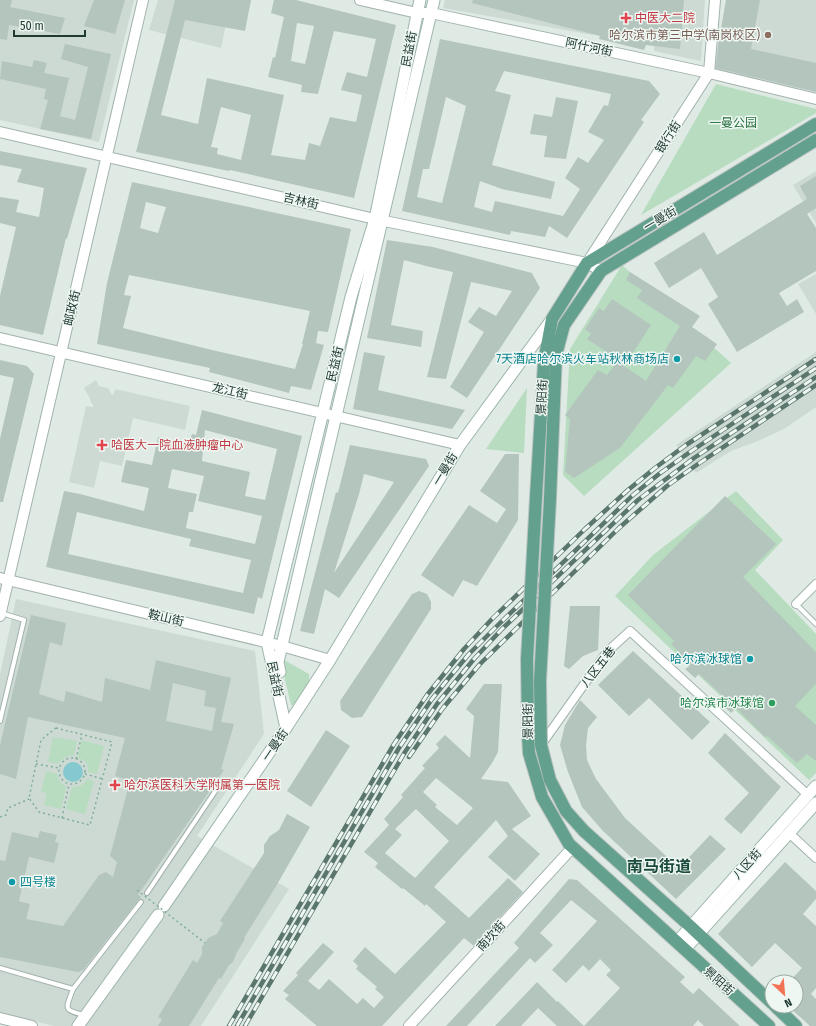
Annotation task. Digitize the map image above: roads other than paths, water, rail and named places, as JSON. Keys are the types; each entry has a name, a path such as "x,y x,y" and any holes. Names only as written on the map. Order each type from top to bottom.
{"main road":[{"name":"民益街","path":"288,725 267,642 324,413 351,297 379,219 420,0"},
{"name":"民益街","path":"288,725 278,662 336,416 379,219 434,0"},
{"name":"一曼街","path":"164,906 288,725 330,660 460,445 552,319 587,263 816,124"},
{"name":"一曼街","path":"556,355 564,326 601,271 816,140"},
{"name":"景阳街","path":"552,319 544,362 528,659 529,753 542,797 571,845 769,1026"},
{"name":"景阳街","path":"556,355 540,681 541,745 550,780 566,811 584,831 695,930 764,995"},
{"name":"八区街","path":"681,946 816,786"},
{"name":"八区街","path":"695,930 816,803"},
{"path":"78,1026 158,915"},
{"path":"783,1014 796,1026"}],"street":[{"name":"邮政街","path":"0,614 4,579 61,352 143,0"},
{"name":"阿什河街","path":"360,0 417,13 431,13 709,73 816,99"},
{"name":"银行街","path":"587,263 709,73 715,0"},
{"name":"吉林街","path":"0,132 379,219 587,263 601,271"},
{"name":"龙江街","path":"0,338 460,445"},
{"name":"鞍山街","path":"4,579 267,642 330,660"},
{"path":"796,604 816,584"},
{"name":"八区五巷","path":"541,745 607,652 630,631 808,795"},
{"path":"789,833 816,858"},
{"name":"南坎街","path":"409,1026 571,845"},
{"path":"0,1018 32,1026"}],"lane":[{"path":"796,604 816,624"},
{"path":"0,614 24,620 0,721"},
{"path":"147,893 222,780"},
{"path":"85,1015 70,1012 68,1009 67,1005 73,989 141,902"},
{"path":"0,968 73,989"}],"water":[{"path":"73,762 80,765 83,772 80,779 73,782 66,779 63,772 66,765"}],"railway":[{"path":"229,1026 394,744 427,695 464,649 492,619 585,529 628,490 686,445 816,359"},
{"path":"237,1026 399,748 432,699 469,654 633,495 690,452 816,368"},
{"path":"245,1026 405,752 437,704 474,659 502,629 638,500 694,458 816,377"},
{"path":"409,757 443,708 480,664 619,528 667,486 816,385"}],"place":[{"name":"中医大二院","path":"626,18"},
{"name":"哈尔滨市第三中学(南岗校区)","path":"768,35"},
{"name":"7天酒店哈尔滨火车站秋林商场店","path":"677,359"},
{"name":"哈医大一院血液肿瘤中心","path":"102,445"},
{"name":"哈尔滨冰球馆","path":"750,659"},
{"name":"哈尔滨市冰球馆","path":"772,703"},
{"name":"哈尔滨医科大学附属第一医院","path":"115,785"},
{"name":"四号楼","path":"12,882"}],"district":[{"name":"南马街道","path":"659,866"}],"park label":[{"name":"一曼公园","path":"733,123"}]}
